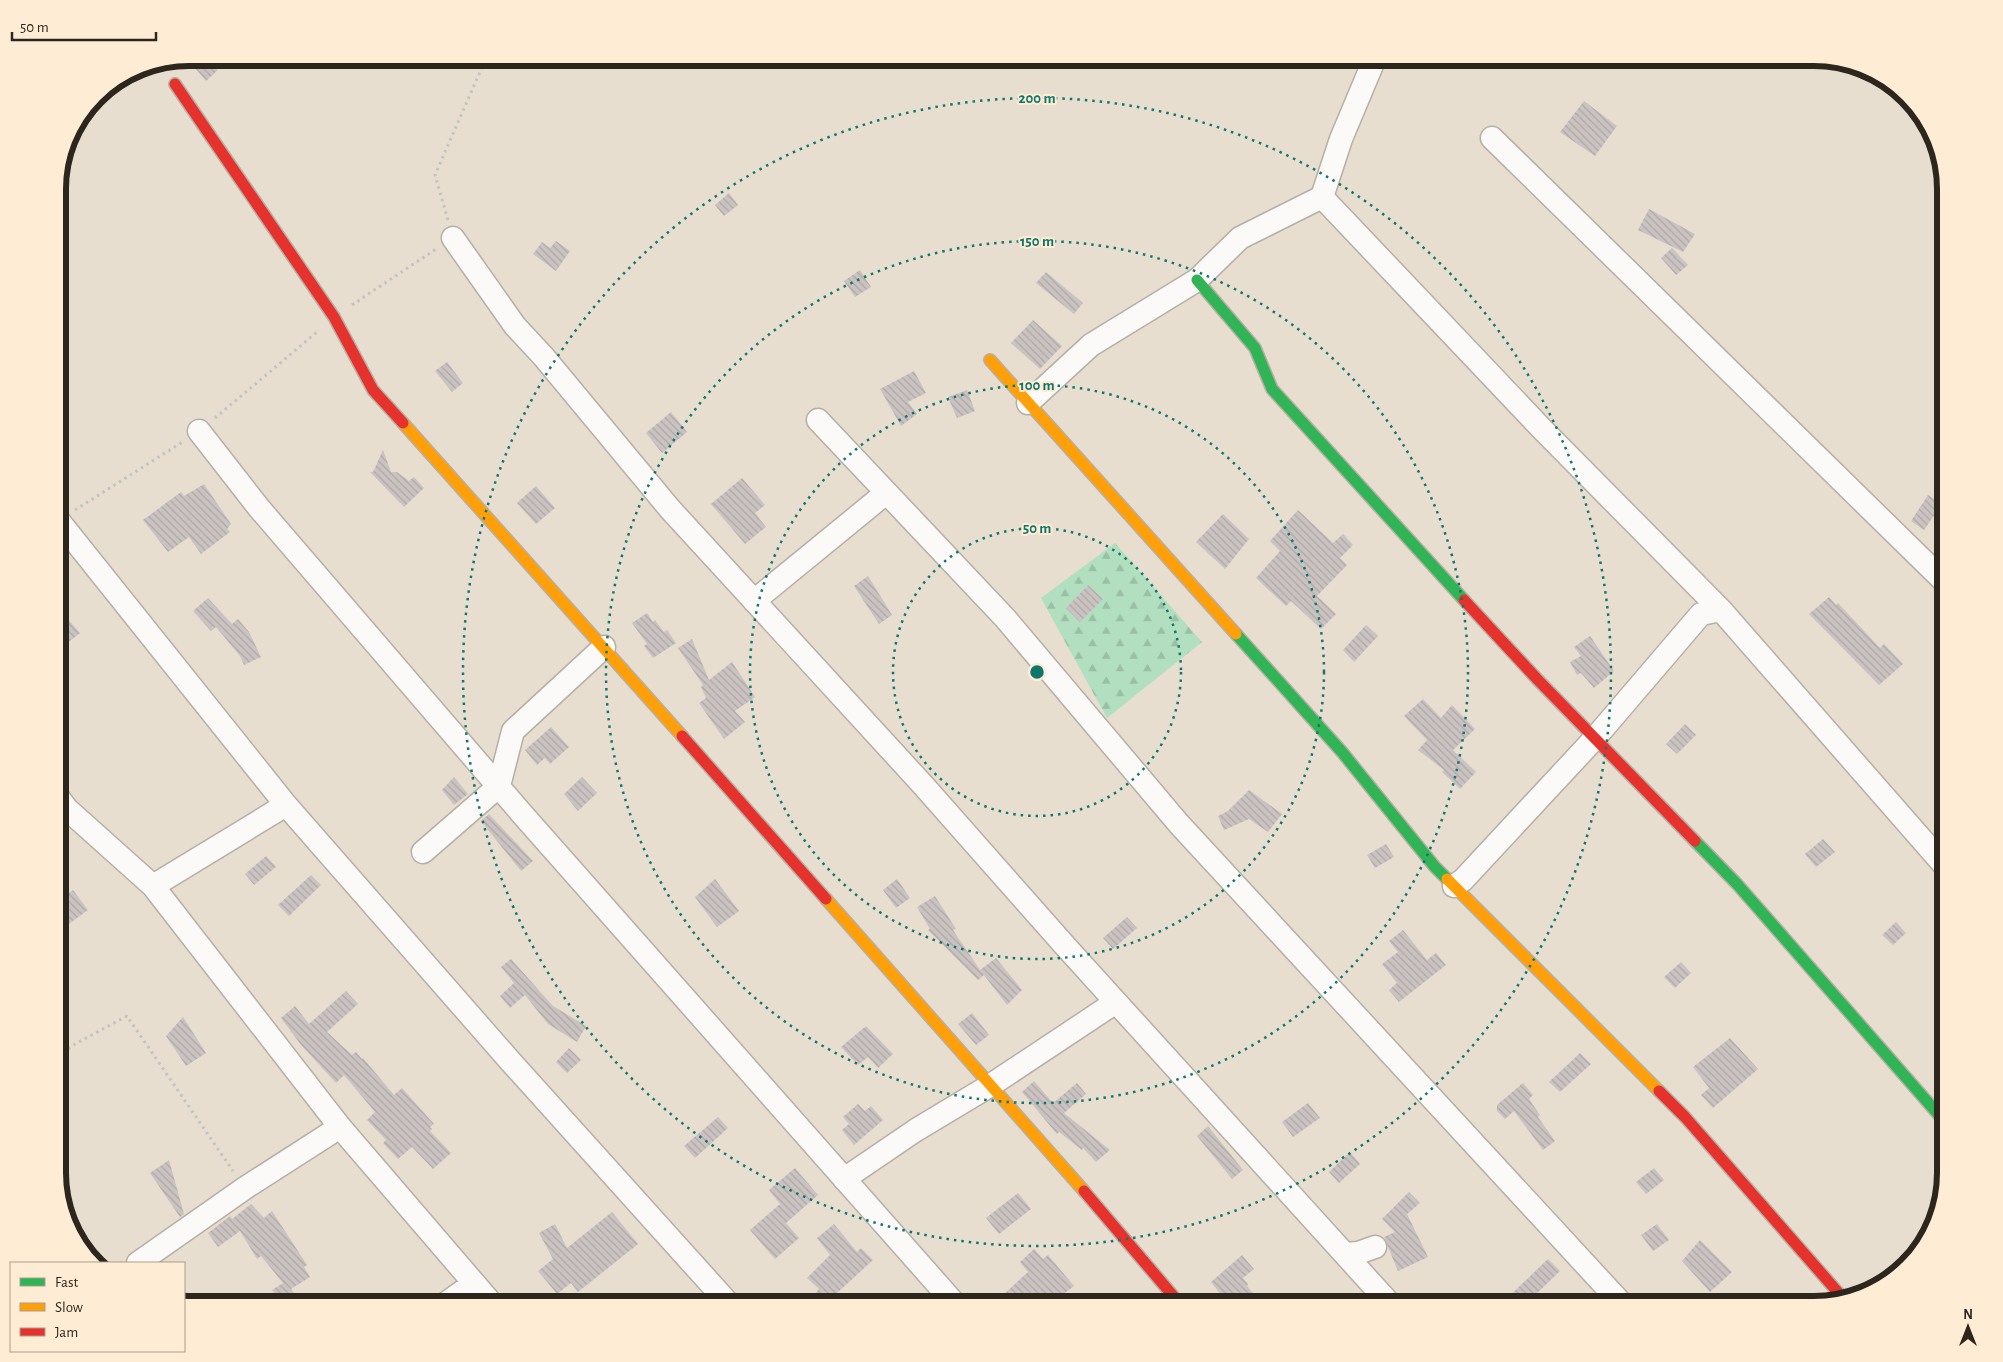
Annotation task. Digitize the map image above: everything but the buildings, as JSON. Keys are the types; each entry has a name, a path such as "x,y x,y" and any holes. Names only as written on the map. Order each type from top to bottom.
{"street":[{"path":"1028,403 1091,345 1197,280 1240,238 1322,197 1341,139 1372,66"},
{"path":"175,84 334,317 373,390 604,647 991,1085 1173,1296"},
{"path":"1492,138 1937,573"},
{"path":"1322,197 1543,430 1721,610 1937,856"},
{"path":"453,238 515,326 543,356 670,509 923,785 1116,1002 1383,1296"},
{"path":"1197,280 1255,348 1272,390 1532,673 1737,884 1937,1112"},
{"path":"990,360 1342,752 1435,867 1685,1117 1839,1293"},
{"path":"818,420 1005,618 1179,824 1615,1296"},
{"path":"200,431 259,508 499,786 948,1296"},
{"path":"754,601 886,493"},
{"path":"67,531 286,805 511,1062 722,1296"},
{"path":"1454,886 1463,880 1595,738 1701,614 1721,610"},
{"path":"423,852 499,786 513,732 604,647"},
{"path":"154,886 286,805"},
{"path":"67,808 154,886 340,1127 485,1296"},
{"path":"844,1180 916,1130 991,1085 1116,1002"},
{"path":"139,1262 245,1188 340,1127"},
{"path":"1345,1254 1375,1247"},
{"path":"457,1296 474,1284"}],"path":[{"path":"67,1050 127,1016 245,1188"}],"green space":[{"path":"1115,543 1202,642 1107,718 1041,598"}],"traffic: fast":[{"path":"1197,280 1255,348 1272,389 1464,600"},
{"path":"1236,634 1342,752 1435,867 1447,879"},
{"path":"1695,841 1737,884 1937,1113"}],"traffic: slow":[{"path":"990,360 1236,634"},
{"path":"403,423 682,736"},
{"path":"1447,879 1659,1091"},
{"path":"826,899 1084,1191"}],"traffic: jam":[{"path":"175,84 334,317 373,390 403,423"},
{"path":"1464,600 1538,680 1695,841"},
{"path":"682,736 826,899"},
{"path":"1659,1091 1685,1117 1839,1293"},
{"path":"1084,1191 1173,1296"}]}
